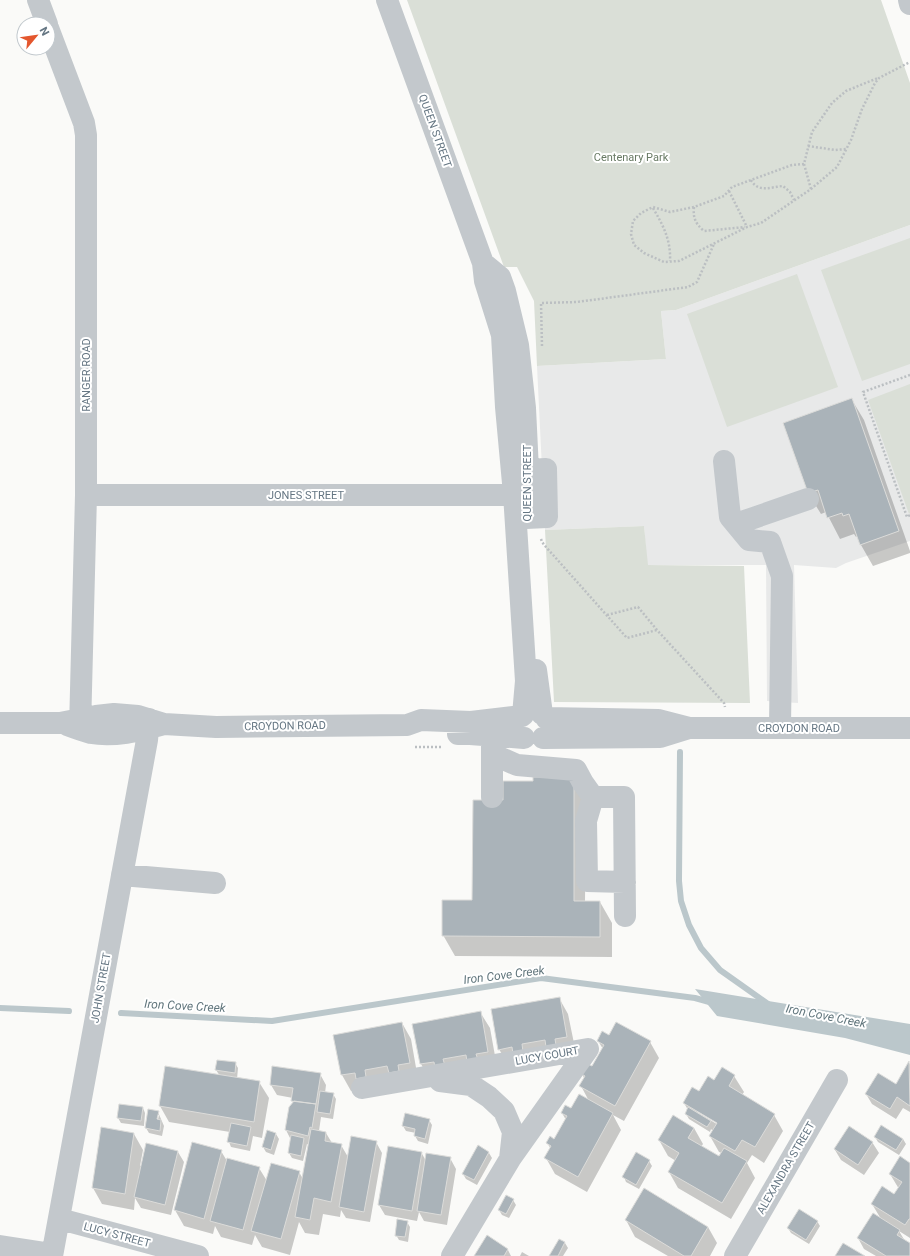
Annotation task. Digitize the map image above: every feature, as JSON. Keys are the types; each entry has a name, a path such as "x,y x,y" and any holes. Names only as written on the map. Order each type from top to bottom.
{"street":[{"path":"38,0 44,16"},
{"name":"QUEEN STREET","path":"387,0 483,263 485,281 502,335 506,407 520,495 527,524 537,684 533,723"},
{"path":"909,0 910,4"},
{"name":"RANGER ROAD","path":"56,49 84,123 86,135 86,495 74,723"},
{"name":"QUEEN STREET","path":"483,263 500,277 505,291 518,345 525,408 528,470 520,495 526,681 533,723"},
{"path":"724,461 730,517 749,540 770,542 782,576 780,728"},
{"path":"527,524 547,517 546,470 528,470"},
{"name":"JONES STREET","path":"86,495 520,495"},
{"path":"736,524 808,499"},
{"name":"CROYDON ROAD","path":"0,723 74,723 96,716 114,714 138,716 154,724 216,727 407,725 421,720 471,722 492,736 533,723 658,720 689,728 910,728"},
{"name":"JOHN STREET","path":"52,1255 60,1219 122,875 154,724"},
{"path":"492,736 492,797"},
{"path":"492,736 517,766 576,770 582,783 593,797"},
{"path":"593,797 586,821 587,882 625,882"},
{"path":"593,797 624,797 625,916"},
{"path":"122,875 215,883"},
{"name":"LUCY COURT","path":"362,1088 588,1049 510,1159 452,1256"},
{"name":"LUCY COURT","path":"420,1078 471,1085 494,1102 504,1111 513,1132 510,1159"},
{"name":"ALEXANDRA STREET","path":"735,1256 837,1080"},
{"name":"LUCY STREET","path":"60,1219 198,1256"},
{"path":"0,1246 52,1255"}],"path":[{"path":"811,189 804,164 808,146 812,132 832,103 846,91 879,78 910,62"},
{"path":"804,164 792,165 732,187 724,196 694,207 670,212 653,207 641,213 634,221 631,234 634,245 644,253 664,262 678,261 747,227 761,223 811,189 837,167 851,140 862,109 879,78"},
{"path":"808,146 836,150 847,149"},
{"path":"751,180 759,188 766,190 782,186 790,192 794,200"},
{"path":"729,191 747,227"},
{"path":"653,207 665,228 671,252 670,261"},
{"path":"694,207 693,214 695,223 704,231 747,227"},
{"path":"540,351 542,346 541,304 577,302 688,287 697,282 714,243"},
{"path":"910,375 863,392 907,517 910,515"},
{"path":"527,524 541,528 542,542 627,638 657,630"},
{"path":"607,615 638,607 724,703 726,728"}],"shaded area":[{"path":"910,225 910,541 846,563 836,568 794,565 798,703 767,701 766,565 647,565 644,526 545,530 537,366 666,359 661,311 676,310"}],"green space":[{"name":"Centenary Park","path":"407,0 881,0 910,83 910,225 676,310 661,311 666,359 537,366 534,301 517,267 504,267"},
{"path":"910,238 910,364 862,381 821,270"},
{"path":"797,274 838,387 727,427 687,314"},
{"path":"910,384 910,513 909,514 868,400"},
{"path":"644,526 648,565 744,566 750,703 554,702 545,530"}],"water":[{"name":"Iron Cove Creek","path":"695,989 910,1024 910,1055 845,1038 717,1016"}],"building":[{"path":"852,398 899,531 860,545 849,514 843,516 842,513 827,518 818,490 808,493 783,423"},
{"path":"533,777 574,777 574,901 600,901 600,937 442,936 442,900 472,900 473,800 503,800 503,781 533,781"},
{"path":"560,997 567,1037 555,1039 556,1045 546,1047 545,1040 522,1044 523,1052 513,1054 512,1047 498,1050 491,1009"},
{"path":"481,1011 488,1052 476,1054 478,1060 467,1062 466,1055 443,1059 445,1066 435,1068 434,1062 420,1064 412,1024"},
{"path":"402,1022 410,1063 398,1065 399,1071 389,1073 387,1066 365,1070 366,1077 356,1079 355,1073 341,1075 333,1035"},
{"path":"616,1022 651,1041 615,1106 579,1086 585,1076 580,1073 585,1063 592,1066 604,1045 597,1041 602,1031 609,1035"},
{"path":"217,1060 236,1062 235,1073 215,1070"},
{"path":"909,1061 910,1106 897,1097 890,1109 865,1094 878,1073 896,1084"},
{"path":"165,1066 260,1081 254,1122 159,1106"},
{"path":"272,1066 321,1073 316,1104 291,1101 293,1088 270,1085"},
{"path":"722,1067 735,1075 729,1086 775,1114 755,1147 742,1140 735,1151 709,1136 717,1123 683,1103 692,1087 699,1091 708,1076 714,1080"},
{"path":"320,1091 334,1093 330,1114 317,1112"},
{"path":"579,1094 613,1113 578,1177 544,1158 551,1146 546,1143 550,1136 554,1139 567,1116 561,1113 565,1105 571,1108"},
{"path":"294,1101 316,1104 312,1128 310,1127 308,1136 285,1130 289,1107"},
{"path":"119,1104 143,1107 141,1121 117,1118"},
{"path":"688,1107 711,1121 707,1127 685,1114"},
{"path":"148,1109 159,1111 157,1119 161,1120 160,1131 145,1128"},
{"path":"405,1113 430,1119 425,1139 414,1136 415,1129 402,1126"},
{"path":"673,1115 694,1128 688,1138 719,1156 724,1148 747,1161 722,1203 668,1172 679,1153 658,1140"},
{"path":"231,1123 251,1127 247,1146 227,1142"},
{"path":"881,1125 903,1139 896,1150 874,1137"},
{"path":"849,1126 873,1142 858,1165 834,1149"},
{"path":"101,1127 134,1133 125,1194 92,1188"},
{"path":"311,1129 326,1132 325,1141 342,1144 331,1202 314,1198 310,1220 295,1217"},
{"path":"267,1130 276,1133 271,1150 262,1147"},
{"path":"291,1135 304,1138 301,1156 288,1153"},
{"path":"351,1136 377,1141 364,1212 339,1207"},
{"path":"192,1142 222,1150 204,1219 174,1210"},
{"path":"146,1143 178,1151 165,1205 134,1197"},
{"path":"478,1145 489,1152 474,1180 462,1174"},
{"path":"388,1146 422,1152 412,1211 378,1205"},
{"path":"636,1152 650,1160 636,1185 622,1177"},
{"path":"426,1153 451,1157 441,1215 417,1211"},
{"path":"900,1156 910,1163 910,1219 905,1225 871,1204 882,1186 894,1194 902,1182 889,1174"},
{"path":"227,1158 260,1167 243,1230 210,1221"},
{"path":"271,1163 300,1171 281,1239 251,1231"},
{"path":"644,1188 708,1227 691,1256 684,1256 625,1220"},
{"path":"506,1195 514,1199 506,1214 498,1210"},
{"path":"799,1209 818,1221 806,1240 787,1228"},
{"path":"873,1213 900,1230 897,1235 910,1243 910,1256 886,1256 857,1238"},
{"path":"397,1219 408,1221 405,1237 395,1236"},
{"path":"487,1235 508,1249 504,1256 474,1256"},
{"path":"559,1239 565,1242 558,1256 549,1256"},
{"path":"843,1243 865,1256 835,1256"}],"waterway":[{"path":"680,752 679,881 681,901 689,925 701,948 720,970 768,1004"},
{"name":"Iron Cove Creek","path":"121,1013 272,1021 541,978 695,998 713,1003"},
{"name":"Iron Cove Creek","path":"0,1008 69,1011"}]}
